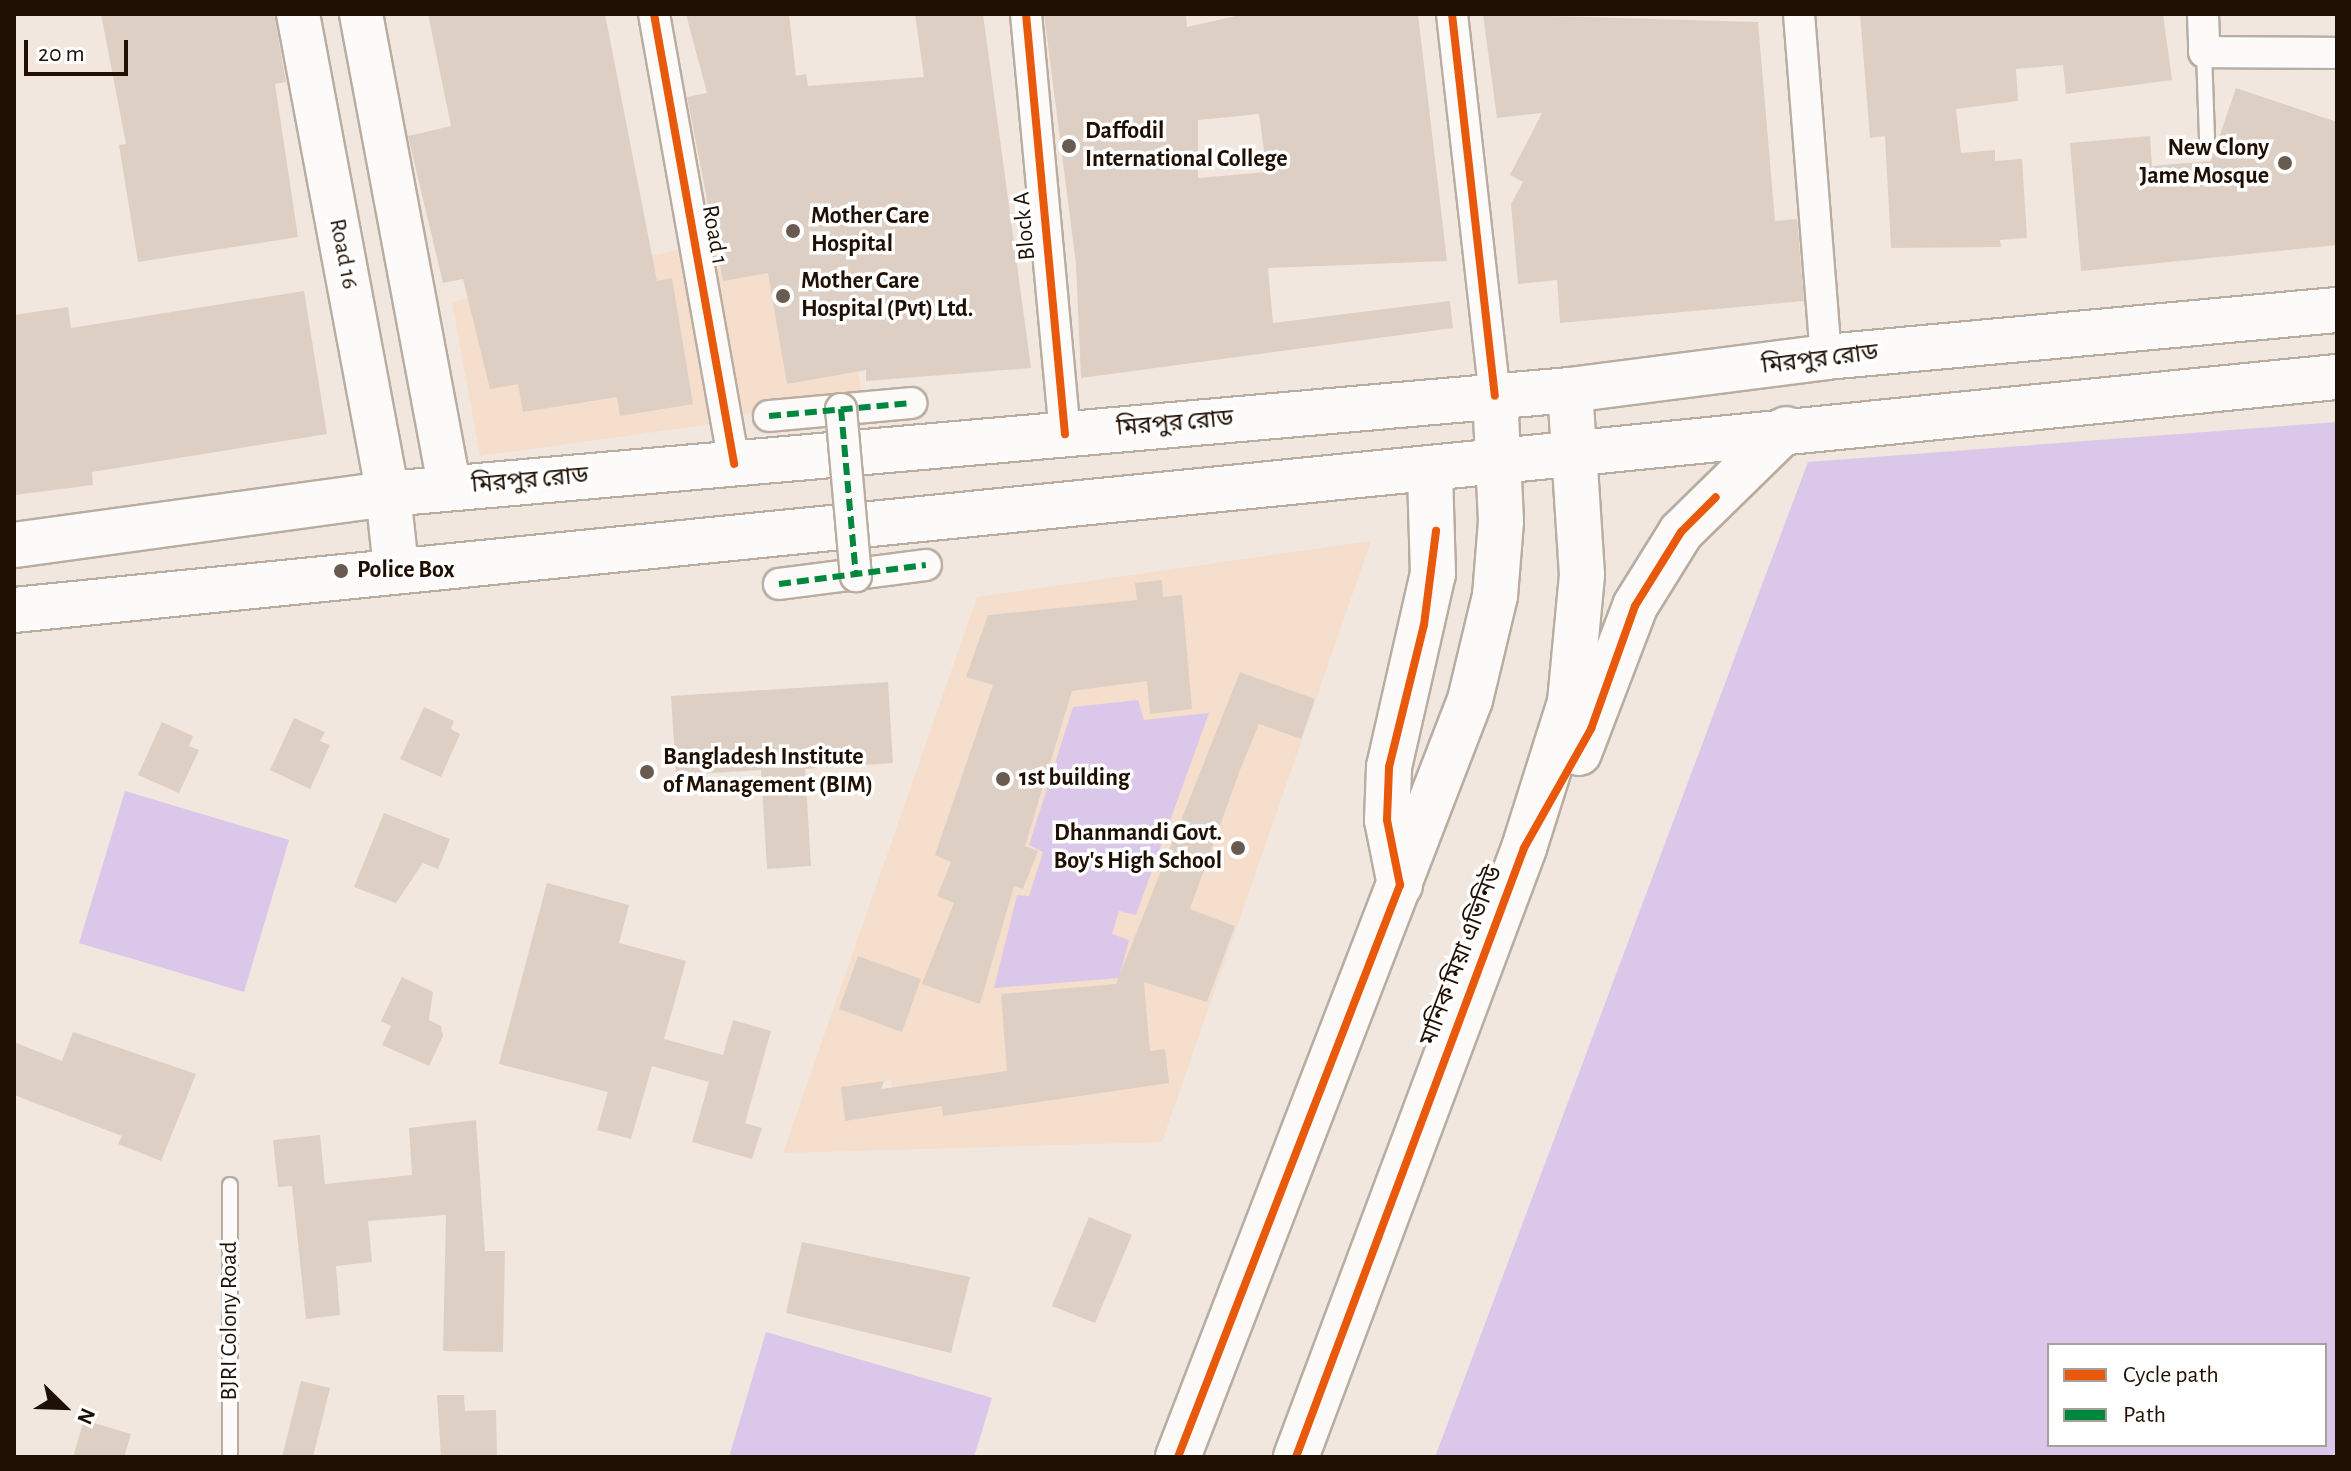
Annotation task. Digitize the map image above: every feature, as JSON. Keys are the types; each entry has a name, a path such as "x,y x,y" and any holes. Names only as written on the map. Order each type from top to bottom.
{"highway":[{"name":"মিরপুর রোড","path":"14,545 388,494 1570,390 1826,357 2337,310"},
{"path":"14,610 396,568 1501,464 1786,429 2337,377"},
{"name":"মানিক মিয়া এভিনিউ","path":"1296,1457 1524,848 1570,702 1579,646 1576,456 1570,390"},
{"path":"1178,1457 1470,700 1495,596 1501,464 1495,396"},
{"name":"মানিক মিয়া এভিনিউ","path":"1524,848 1591,729 1635,606 1681,532 1786,429"},
{"path":"1400,885 1387,820 1389,767 1433,574 1430,470"},
{"path":"388,494 396,568"}],"main road":[{"name":"Road 16","path":"298,14 388,494"},
{"path":"361,14 450,489"}],"street":[{"name":"Road 1","path":"654,14 734,464"},
{"name":"Block A","path":"1026,14 1065,434"},
{"path":"1452,14 1495,396"},
{"path":"1799,14 1826,357"},
{"path":"2203,14 2204,52 2337,53"},
{"path":"769,416 911,403"},
{"path":"841,409 856,576"},
{"path":"779,584 926,565"}],"lane":[{"path":"2204,52 2207,140"},
{"name":"BJRI Colony Road","path":"230,1185 230,1457"}],"shaded area":[{"name":"Mother Care Hospital (Pvt) Ltd.","path":"825,176 862,394 744,414 700,198"},
{"path":"681,249 712,424 480,456 452,302"},
{"path":"2337,422 2337,1457 1435,1457 1808,462"},
{"name":"Dhanmandi Govt. Boy's High School","path":"1371,541 1162,1142 783,1153 977,597","holes":["1162,581 1163,597 1182,596 1189,677 1177,711 1150,713 1147,681 1072,691 1025,846 1037,851 1023,889 1014,886 980,1004 954,903 937,896 951,862 935,855 993,685 988,615 1137,600","1240,672 1315,699 1300,739 1225,712","1209,713 1136,915 1119,910 1112,934 1017,895 1029,896 1043,852 1029,845","1205,760 1239,772 1190,909 1235,926 1207,1002 1155,985 1129,951","858,957 921,979 902,1031 839,1009","1144,982 1149,1036 1006,1048","891,1080 896,1113 845,1120 841,1087"]},
{"path":"1138,700 1144,720 1209,713 1136,915 1119,911 1112,934 1129,940 1119,978 994,988 1017,895 1029,896 1043,852 1029,845 1073,707"},
{"path":"125,791 289,840 244,992 79,943"},
{"path":"766,1332 992,1398 974,1457 729,1457"}],"building":[{"path":"101,14 274,14 286,82 275,84 298,237 138,262 119,145 126,144"},
{"path":"428,14 605,14 657,281 672,278 693,404 620,416 617,397 523,412 518,384 490,389 463,279 443,283 408,136 451,126"},
{"path":"686,14 789,14 796,76 806,74 808,86 924,77 915,14 983,14 1031,368 866,381 866,370 787,384 768,273 723,281 687,97 707,93"},
{"path":"1044,14 1186,14 1187,27 1245,14 1418,14 1447,261 1268,268 1273,323 1450,301 1453,328 1081,378 1076,264","holes":["1259,114 1267,172 1198,178 1198,120"]},
{"path":"1483,14 1758,22 1775,221 1797,219 1804,301 1560,323 1557,280 1518,284 1511,204 1523,182 1510,175 1542,113 1497,118"},
{"path":"1860,14 2163,14 2172,80 2066,94 2063,65 2016,69 2018,101 1956,109 1961,153 1995,150 1995,161 2022,159 2027,238 2000,240 2001,247 1891,248 1885,136 1870,138"},
{"path":"2236,88 2337,122 2337,245 2081,271 2070,143 2150,136 2152,166 2211,161"},
{"path":"304,291 327,434 92,472 93,485 14,495 14,315 68,307 71,328"},
{"name":"1st building","path":"1162,580 1163,597 1182,595 1192,709 1150,714 1147,681 1072,691 1025,846 1038,851 1023,889 1014,886 980,1004 922,984 954,903 937,896 951,862 935,855 993,685 966,677 988,615 1137,600 1135,583"},
{"path":"1240,672 1315,699 1301,739 1259,724 1190,909 1235,926 1207,1002 1144,982 1150,1051 1165,1049 1169,1083 943,1116 942,1106 845,1121 841,1087 884,1081 881,1089 1007,1071 1001,994 1116,984"},
{"path":"888,682 893,763 805,769 811,866 767,869 761,770 676,775 671,696"},
{"path":"424,707 454,721 451,729 460,734 441,777 400,759"},
{"path":"294,718 325,732 320,741 330,745 310,789 270,770"},
{"path":"162,722 193,736 189,746 199,750 179,793 138,775"},
{"path":"384,813 450,839 438,869 423,863 396,903 354,887"},
{"path":"547,883 629,905 619,943 686,961 664,1039 723,1055 733,1020 771,1031 745,1123 762,1128 752,1159 692,1142 709,1082 652,1066 631,1139 597,1130 608,1092 499,1064"},
{"path":"858,956 921,979 902,1032 839,1009"},
{"path":"402,977 433,992 429,1020 441,1026 443,1036 429,1066 382,1045 391,1026 381,1021"},
{"path":"73,1032 196,1074 161,1161 118,1144 122,1136 14,1095 14,1042 62,1061"},
{"path":"476,1120 485,1251 505,1251 503,1352 443,1351 446,1215 368,1221 372,1262 336,1266 340,1315 306,1319 292,1186 278,1187 273,1140 320,1135 325,1184 412,1175 409,1128"},
{"path":"1089,1217 1132,1235 1095,1323 1052,1306"},
{"path":"802,1242 970,1277 951,1353 786,1313"},
{"path":"301,1381 330,1388 313,1457 282,1457"},
{"path":"437,1395 464,1395 465,1411 496,1410 497,1456 441,1457"},
{"path":"84,1420 131,1434 124,1457 73,1457"}],"marked path":[{"path":"769,416 911,403"},
{"path":"841,409 856,576"},
{"path":"779,584 926,565"}],"cycle path":[{"path":"654,14 734,464"},
{"path":"1026,14 1065,434"},
{"path":"1452,14 1495,396"},
{"path":"1296,1457 1524,848 1591,729 1635,606 1681,532 1716,497"},
{"path":"1178,1457 1400,885 1387,820 1389,767 1424,625 1436,531"}],"place":[{"name":"Daffodil International College","path":"1069,146"},
{"name":"New Clony Jame Mosque","path":"2285,163"},
{"name":"Mother Care Hospital","path":"793,231"},
{"name":"Mother Care Hospital (Pvt) Ltd.","path":"783,296"},
{"name":"Police Box","path":"341,571"},
{"name":"Bangladesh Institute of Management (BIM)","path":"647,772"},
{"name":"1st building","path":"1003,779"},
{"name":"Dhanmandi Govt. Boy's High School","path":"1238,848"}]}
